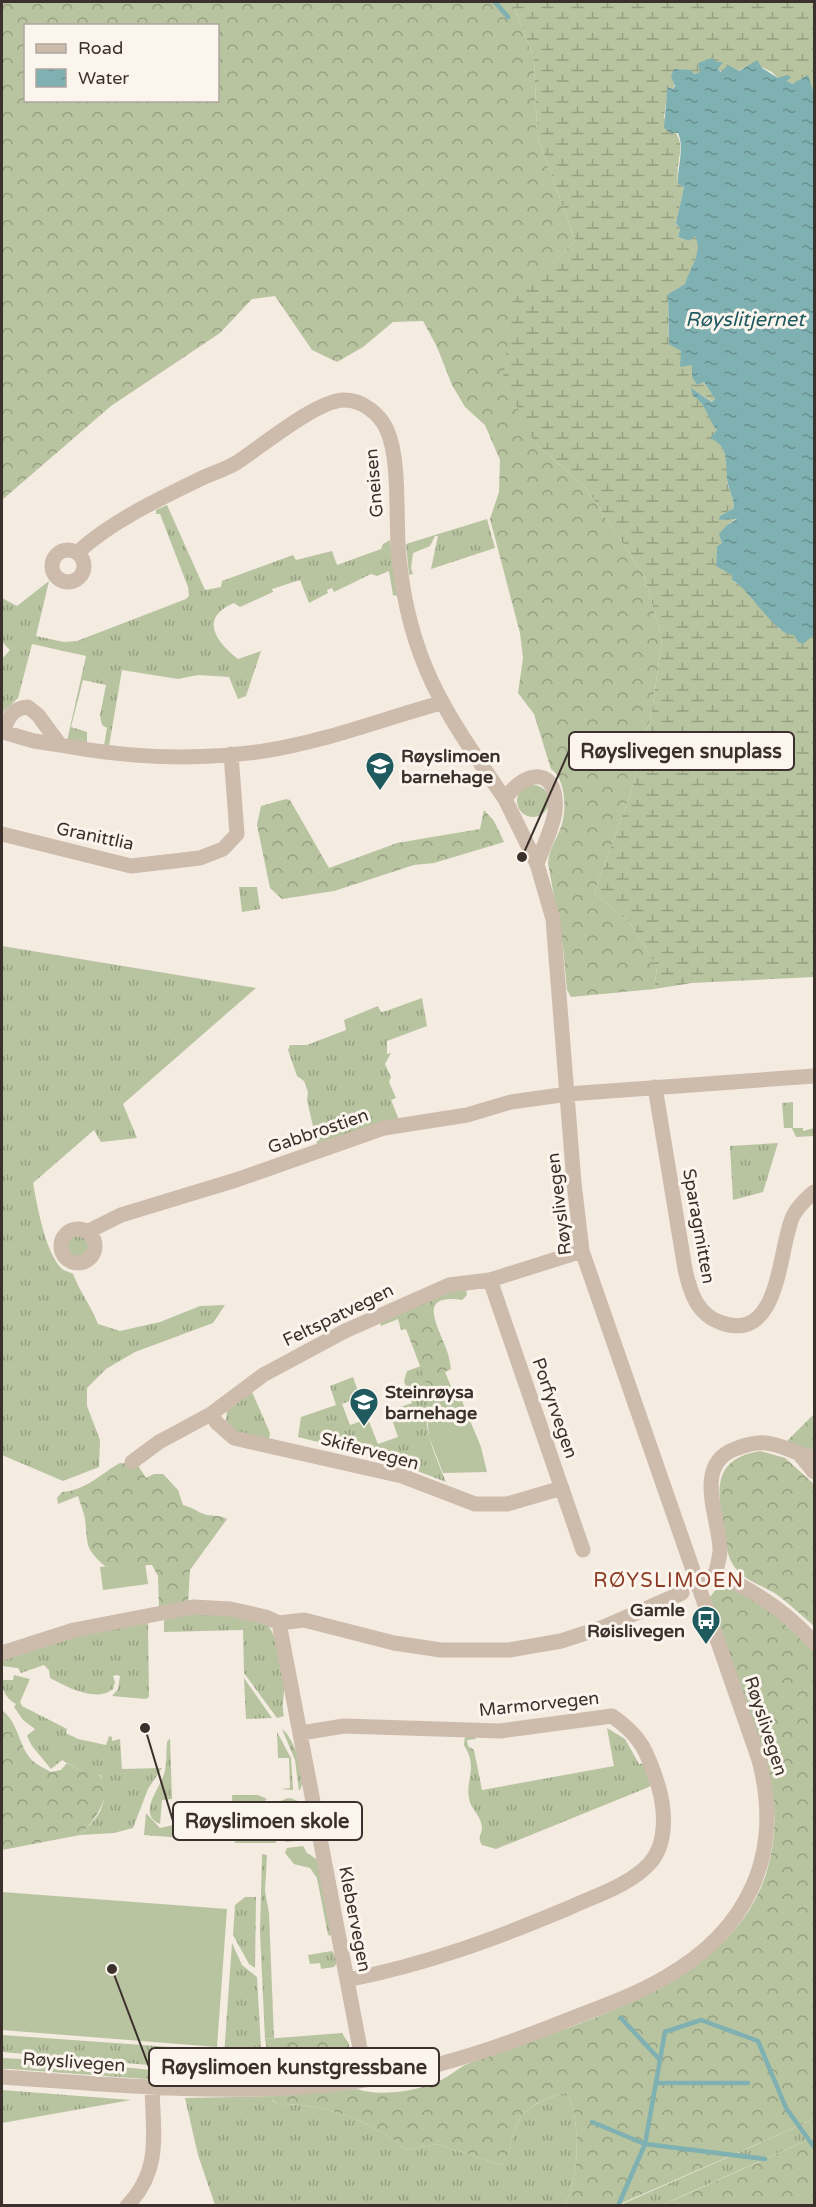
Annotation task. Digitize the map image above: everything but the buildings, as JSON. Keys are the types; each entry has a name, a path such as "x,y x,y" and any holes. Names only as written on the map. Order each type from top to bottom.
{"street":[{"name":"Gneisen","path":"78,552 94,538 147,507 230,466 320,405 344,400 358,403 378,416 391,442 399,556 406,608 416,646 441,703 505,799"},
{"path":"60,745 136,757 231,754 266,750 334,734 441,703"},
{"name":"Granittlia","path":"2,834 131,866 200,858 224,849 237,834 231,754"},
{"path":"505,799 521,779 531,776 542,778 551,784 556,795 555,814 537,864"},
{"name":"Røyslivegen","path":"2,2077 152,2087 262,2089 400,2075 534,2033 663,1979 717,1941 745,1903 758,1874 769,1824 766,1787 582,1251 574,1183 552,919 537,864 505,799"},
{"path":"568,1094 814,1076"},
{"name":"Sparagmitten","path":"655,1087 687,1278 691,1295 709,1317 735,1325 761,1316 773,1294 793,1216 814,1192"},
{"name":"Gabbrostien","path":"87,1232 121,1215 236,1180 384,1128 467,1115 511,1102 568,1094"},
{"name":"Feltspatvegen","path":"132,1462 159,1442 211,1414 263,1375 345,1331 449,1285 490,1280 582,1251"},
{"name":"Porfyrvegen","path":"490,1280 583,1550"},
{"name":"Skifervegen","path":"211,1414 217,1423 234,1438 402,1476 475,1504 507,1504 562,1488"},
{"path":"698,1587 716,1573 720,1549 710,1492 712,1476 720,1460 730,1451 755,1443 785,1447 807,1456 814,1472"},
{"path":"716,1573 759,1595 801,1626 814,1643"},
{"path":"2,1653 74,1630 193,1608 230,1609 266,1617 279,1623 304,1620 394,1643 441,1650 509,1650 572,1638 604,1627 682,1593"},
{"name":"Klebervegen","path":"279,1623 366,2080"},
{"name":"Marmorvegen","path":"301,1733 344,1726 500,1731 612,1716 632,1730 645,1748 664,1809 661,1838 651,1862 621,1884 448,1956 347,1980"},
{"path":"127,2205 138,2194 150,2173 153,2145 152,2087"}],"green space":[{"path":"2,2 512,2 534,58 537,135 575,240 554,263 535,443 586,488 644,575 662,639 652,711 631,792 594,893 630,923 657,967 654,989 571,997 567,990 563,947 548,863 563,820 564,796 560,780 551,769 534,714 518,693 523,658 520,633 490,519 499,492 500,460 485,425 465,407 452,385 437,347 423,321 393,322 363,347 337,362 312,350 275,296 252,299 220,333 111,406 2,500"},
{"path":"512,2 814,2 814,94 805,77 792,84 787,81 790,77 778,78 772,72 753,63 738,71 722,72 718,69 693,74 684,70 679,71 673,89 668,87 664,118 673,128 680,143 678,184 684,187 676,223 680,229 678,237 689,241 695,235 698,249 685,284 668,294 669,343 688,358 697,385 704,382 715,399 713,402 692,389 712,422 727,457 727,482 734,508 720,516 720,520 737,518 727,525 722,543 717,546 716,565 732,575 732,580 748,591 779,629 806,639 814,635 814,977 692,983 654,989 657,967 630,923 594,893 631,792 652,711 662,639 644,575 586,488 535,443 503,379 513,299 554,263 575,240 537,135 534,58"},
{"path":"167,505 205,590 221,587 222,581 293,555 296,560 332,551 337,565 381,549 383,544 390,540 397,596 393,595 389,571 377,576 371,574 334,592 332,588 327,590 328,593 309,603 300,580 272,589 273,592 240,607 234,603 217,615 214,630 222,645 238,659 261,651 246,696 238,699 229,677 198,675 178,679 122,670 109,746 104,746 107,728 102,725 100,715 106,685 83,680 71,727 87,732 87,746 67,741 86,656 32,644 18,698 2,713 2,659 10,650 2,642 2,598 17,606 49,581 36,636 64,642 77,641 189,596 188,587 160,514 156,514 156,510"},
{"path":"487,519 495,548 431,569 438,536 435,536 430,546 413,553 411,568 413,574 409,575 406,544"},
{"path":"533,785 544,790 549,801 544,812 533,817 522,812 517,801 522,790"},
{"path":"290,800 329,868 397,843 480,829 484,810 494,821 504,842 434,863 414,865 334,891 282,899 270,888 257,825 261,806"},
{"path":"239,887 257,887 260,909 242,912"},
{"path":"2,946 256,988 123,1104 137,1138 101,1142 94,1130 33,1183 42,1227 50,1251 62,1269 73,1274 98,1324 120,1331 160,1322 200,1306 225,1305 213,1323 135,1352 106,1369 87,1388 87,1406 100,1440 99,1467 63,1481 2,1455"},
{"path":"422,998 427,1026 387,1041 387,1054 391,1053 385,1064 396,1098 391,1100 399,1120 318,1148 307,1100 308,1092 304,1081 297,1076 288,1050 290,1045 307,1045 346,1030 344,1020 378,1006 381,1012"},
{"path":"793,1102 793,1128 803,1128 803,1131 814,1128 814,1136 796,1137 792,1128 784,1128 782,1103"},
{"path":"778,1143 763,1192 733,1200 730,1146"},
{"path":"78,1235 87,1238 90,1247 87,1256 78,1259 69,1256 66,1247 69,1238"},
{"path":"466,1289 467,1295 462,1300 448,1299 439,1302 434,1307 436,1322 451,1369 445,1372 453,1391 458,1390 464,1406 435,1415 427,1414 426,1406 431,1395 406,1329 401,1330 398,1319 381,1326 380,1323 446,1290"},
{"name":"Steinrøysa barnehage","path":"421,1366 431,1395 426,1416 427,1428 446,1482 389,1460 298,1437 301,1417 336,1405 330,1386 353,1377 360,1397 342,1404 350,1425 368,1419 378,1444 398,1437 389,1411 412,1403 404,1381 407,1371"},
{"path":"252,1392 270,1433 269,1439 239,1434 226,1421 227,1411"},
{"path":"464,1406 481,1447 487,1472 443,1473 429,1437 427,1414 435,1415"},
{"path":"814,1414 814,1452 786,1442"},
{"path":"760,1451 785,1458 814,1484 814,1626 776,1594 741,1574 733,1565 729,1555 720,1500 722,1477 726,1468 734,1461"},
{"path":"120,1463 137,1464 146,1478 154,1474 163,1474 178,1490 183,1505 207,1515 227,1519 190,1570 188,1604 159,1611 158,1576 152,1565 105,1566 93,1555 88,1545 84,1516 78,1496 58,1504 57,1498 62,1492 86,1485"},
{"path":"145,1562 148,1584 103,1590 100,1567"},
{"path":"727,1585 753,1596 814,1650 814,2119 618,2205 564,2206 573,2181 577,2149 575,2118 567,2092 534,2105 522,2116 512,2137 509,2153 501,2165 436,2144 406,2150 378,2130 346,2115 294,2104 277,2104 272,2099 275,2096 357,2089 386,2093 428,2085 465,2065 595,2018 640,1998 681,1975 717,1948 746,1914 766,1874 773,1841 774,1818 773,1795 767,1769 709,1598 718,1587"},
{"path":"222,1611 268,1625 278,1646 281,1661 284,1716 277,1718 244,1673 243,1630 164,1632 164,1621 169,1616"},
{"path":"148,1623 149,1697 146,1699 112,1696 118,1689 120,1676 116,1675 113,1676 115,1682 113,1689 106,1693 90,1694 50,1678 49,1670 44,1665 21,1673 18,1668 2,1666 2,1655 63,1637"},
{"path":"2,1670 3,1680 13,1680 14,1675 30,1679 20,1702 22,1706 67,1729 66,1733 78,1739 106,1745 109,1736 112,1737 112,1741 120,1739 122,1769 162,1768 148,1789 133,1828 114,1833 80,1835 98,1815 101,1808 104,1794 101,1775 82,1771 62,1760 51,1769 32,1746 27,1736 35,1729 23,1720 14,1707 16,1704 5,1694 2,1685"},
{"path":"244,1678 272,1718 246,1719"},
{"path":"2,1710 12,1722 25,1750 36,1763 51,1772 61,1770 67,1763 82,1771 92,1767 100,1775 105,1793 103,1802 93,1820 80,1835 2,1850"},
{"path":"607,1728 625,1739 639,1764 645,1763 651,1784 649,1787 496,1849 482,1845 481,1824 469,1797 471,1762 464,1745 465,1736 474,1736 476,1739 467,1740 468,1746 474,1750 482,1790 614,1766"},
{"path":"282,1729 291,1741 299,1759 302,1786 299,1791 295,1760"},
{"path":"277,1732 291,1758 293,1790 281,1789 290,1788 289,1758 278,1758"},
{"path":"170,1738 172,1799 162,1800 160,1824 153,1819 150,1806 163,1776 167,1742"},
{"path":"232,1795 258,1795 267,1799 251,1814 233,1815"},
{"path":"288,1798 301,1803 308,1811 313,1835 305,1840 286,1842 281,1838 278,1802"},
{"path":"274,1807 277,1841 275,1843 234,1843 263,1813"},
{"path":"146,1813 160,1828 173,1825 174,1837 215,1835 215,1823 243,1824 223,1841 144,1835"},
{"path":"303,1846 307,1853 318,1860 332,1936 328,1935 317,1878 310,1868 294,1864 285,1853 287,1848"},
{"path":"262,1854 267,1855 265,1891 269,1913 274,2038 265,2039 260,1933"},
{"path":"2,1892 227,1909 217,2047 2,2030"},
{"path":"245,1897 256,1897 255,1968 249,1964 233,1935 235,1905"},
{"path":"232,1943 242,1965 257,1977 261,2048 256,2067 179,2068 180,2053 224,2056"},
{"path":"332,1951 339,1960 334,1967 321,1969 320,1963 310,1964 308,1955"},
{"path":"342,2033 349,2044 350,2061 344,2066 335,2070 313,2073 270,2068 265,2039"},
{"path":"2,2035 171,2047 171,2067 2,2052"},
{"path":"2,2058 64,2061 170,2072 159,2080 2,2069"},
{"path":"2,2090 131,2100 2,2123"},
{"path":"567,2092 575,2118 577,2149 573,2181 564,2206 215,2205 198,2155 185,2098 275,2096 272,2100 277,2104 294,2104 329,2110 363,2122 393,2139 406,2150 436,2144 501,2165 509,2153 512,2137 522,2116 542,2101"},
{"path":"814,2119 814,2137 662,2205 618,2206"},
{"path":"814,2137 814,2205 662,2205 683,2196"}],"water":[{"name":"Røyslitjernet","path":"712,58 717,62 723,62 718,69 721,72 728,65 739,71 757,60 762,68 778,78 787,75 791,77 787,81 792,84 808,75 814,94 814,635 803,644 798,642 794,635 787,633 771,621 747,593 732,580 732,575 716,566 717,546 722,543 719,534 737,519 719,520 720,516 734,508 728,484 726,458 722,447 710,438 717,430 704,407 693,396 691,388 712,402 715,399 704,382 697,385 692,377 692,365 680,367 681,351 669,344 668,294 685,284 698,249 695,236 689,241 678,237 680,229 676,223 684,187 678,184 681,145 678,133 671,133 664,128 667,92 668,87 673,89 675,86 671,77 674,69 691,70 694,74 700,72 698,63"}],"waterway":[{"path":"495,2 508,17"},
{"path":"621,2018 660,2060"},
{"path":"618,2206 645,2144 665,2032 701,2020 758,2041 786,2108 814,2147"},
{"path":"656,2083 748,2083"},
{"path":"592,2122 645,2144 765,2159"}],"place":[{"name":"Røyslimoen barnehage","path":"380,792"},
{"name":"Røyslivegen snuplass","path":"522,857"},
{"name":"Steinrøysa barnehage","path":"364,1428"},
{"name":"Gamle Røislivegen","path":"706,1646"},
{"name":"Røyslimoen skole","path":"145,1728"},
{"name":"Røyslimoen kunstgressbane","path":"112,1969"}],"district":[{"name":"RØYSLIMOEN","path":"669,1581"}]}
